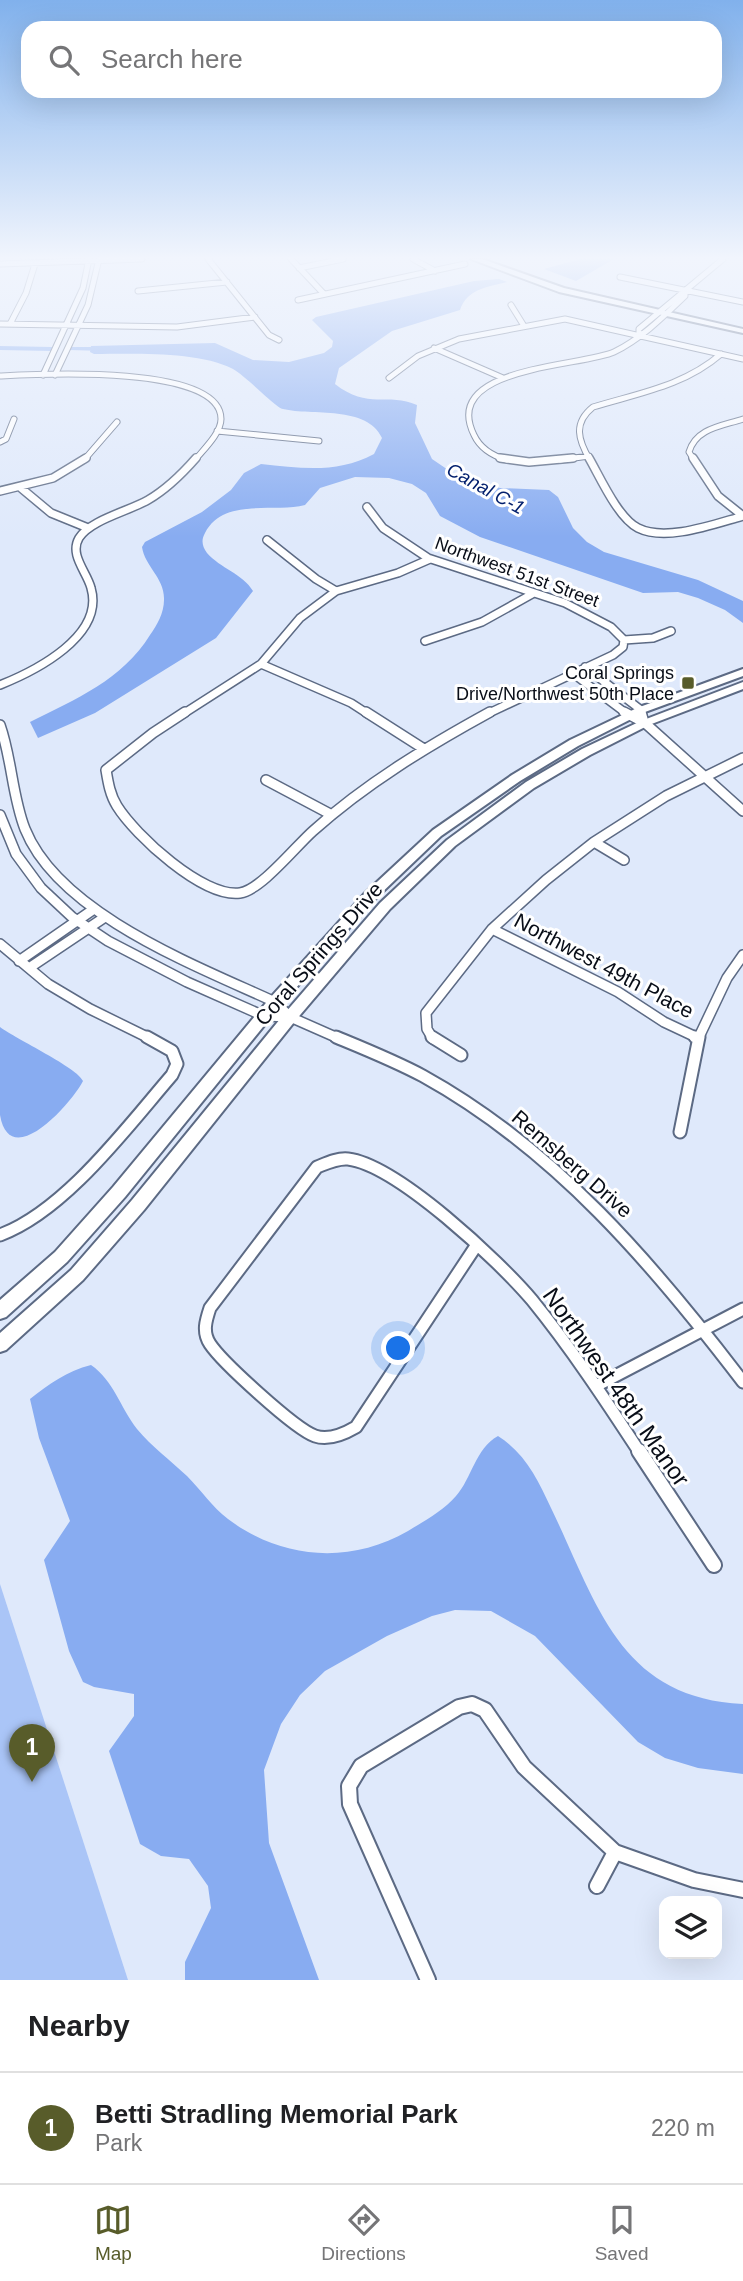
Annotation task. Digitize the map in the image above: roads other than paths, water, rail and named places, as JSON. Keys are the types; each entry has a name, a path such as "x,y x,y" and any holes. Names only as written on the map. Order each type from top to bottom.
{"main road":[{"name":"Coral Springs Drive","path":"0,1311 61,1256 119,1192 275,1002 369,897 437,833 516,778 638,716 743,672"},
{"name":"Coral Springs Drive","path":"0,1344 77,1275 385,906 450,843 530,786 638,716 743,685"}],"street":[{"path":"43,375 54,351"},
{"path":"55,375 67,351"},
{"path":"389,377 429,351"},
{"path":"442,351 503,377"},
{"path":"589,456 528,461 505,460 488,453 471,431 470,407 478,395 503,377 604,356 612,351"},
{"path":"710,351 743,359"},
{"path":"721,354 709,366 671,386 593,407 578,423 577,433 629,522 650,532 677,534 743,516"},
{"path":"0,376 148,378 189,386 204,393 221,410 222,421 217,431 173,483 122,513 88,528 79,539 75,551 78,564 88,577 93,594 92,612 81,632 41,666 0,685"},
{"path":"0,442 6,439 14,419"},
{"path":"743,419 695,436 690,443 690,452 718,496 743,516"},
{"path":"0,491 21,488 71,470 90,457 117,422"},
{"path":"217,431 319,441"},
{"path":"21,488 36,506 63,521 88,528"},
{"name":"Northwest 51st Street","path":"367,508 370,516 388,531 430,559 534,593 613,625 624,640"},
{"path":"267,540 316,579 336,591"},
{"path":"430,559 398,573 336,591 300,618 261,664 153,733 106,770 108,786 116,805 134,828 158,852 189,873 219,888 238,893 254,887 332,815 424,749 504,703 613,655 623,647 624,640 653,638 671,631"},
{"path":"425,641 447,635 517,606 534,593"},
{"path":"261,664 351,703 424,749"},
{"path":"584,667 743,811"},
{"path":"571,672 638,716"},
{"name":"Remsberg Drive","path":"0,726 6,740 14,793 32,844 53,870 94,909 131,934 275,1002 290,1017 425,1077 519,1138 593,1203 646,1258 743,1382"},
{"path":"461,1055 430,1037 423,1026 426,1013 492,929 546,880 624,821 704,775 743,758"},
{"path":"266,780 332,815"},
{"name":"Remsberg Drive","path":"0,815 14,850 34,878 88,929 118,948 264,1016 290,1017"},
{"path":"594,842 624,860"},
{"path":"19,961 94,909"},
{"path":"29,968 105,917"},
{"name":"Northwest 49th Place","path":"492,929 618,992 664,1021 698,1038"},
{"path":"0,944 48,984 172,1051 177,1064 172,1075 59,1199 36,1220 10,1234 0,1235"},
{"path":"680,1132 698,1038 727,978 743,955"},
{"name":"Northwest 48th Manor","path":"476,1246 356,1427 340,1436 315,1436 291,1424 209,1343 204,1325 210,1308 317,1167 333,1160 351,1159 382,1172 438,1210 476,1246 532,1300 596,1386 714,1565"},
{"path":"596,1386 743,1309"},
{"path":"428,1980 350,1804 349,1786 361,1766 459,1707 472,1704 485,1710 524,1767 615,1852 694,1880 743,1890"},
{"path":"597,1886 615,1852"}],"water":[{"name":"Canal C-1","path":"90,351 234,351 253,360 289,362 324,353 363,351 339,368 335,384 347,392 368,399 407,401 417,405 415,423 432,459 457,476 500,488 549,490 558,497 573,528 587,542 604,552 698,580 743,601 743,623 725,610 698,598 678,592 643,593 480,537 440,516 426,493 412,484 389,478 355,477 320,488 305,505 236,510 213,522 203,538 205,550 253,591 216,638 95,713 38,738 30,722 81,696 112,676 139,651 158,623 163,610 163,592 144,554 142,547 145,542 202,512 231,490 244,473 261,464 319,468 346,465 374,454 382,438 375,428 352,416 283,409 239,373 219,363 184,356 94,354"},
{"path":"0,1027 70,1069 83,1081 55,1117 28,1136 16,1137 6,1131 0,1115"},
{"path":"91,1365 106,1379 137,1429 187,1476 222,1514 270,1543 293,1549 339,1553 386,1542 408,1531 439,1511 456,1496 484,1448 498,1436 516,1450 536,1477 599,1610 618,1639 640,1664 667,1684 701,1698 743,1704 743,1774 698,1768 665,1758 638,1742 535,1636 491,1611 455,1610 432,1616 387,1636 325,1671 300,1695 281,1724 264,1770 269,1843 319,1980 185,1980 185,1962 211,1908 208,1886 189,1859 161,1856 140,1844 109,1751 134,1716 134,1694 94,1687 83,1682 69,1651 44,1560 70,1521 39,1438 30,1399 59,1379"}],"place":[{"name":"Coral Springs Drive/Northwest 50th Place","path":"688,683"},
{"name":"Betti Stradling Memorial Park","path":"32,1782"}]}
